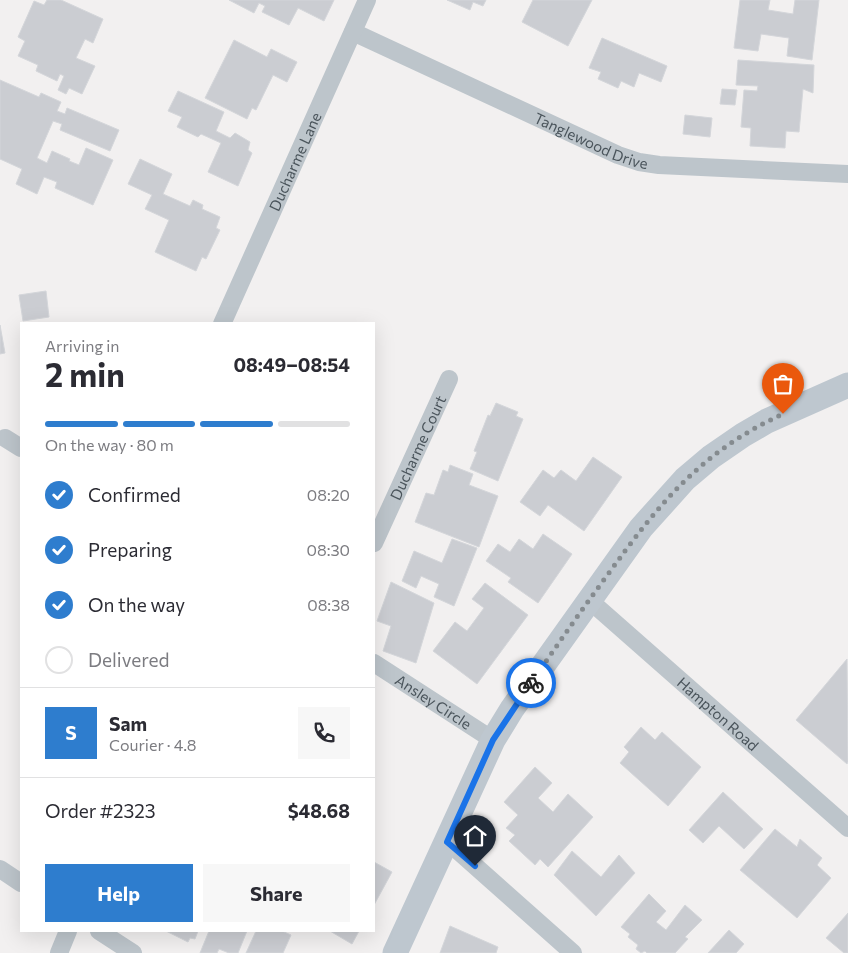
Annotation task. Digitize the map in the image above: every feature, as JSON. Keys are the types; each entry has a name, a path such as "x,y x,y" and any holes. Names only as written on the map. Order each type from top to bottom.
{"street":[{"name":"Ducharme Lane","path":"223,322 368,0"},
{"name":"Tanglewood Drive","path":"353,32 618,155 640,162 659,165 848,174"},
{"name":"Ducharme Court","path":"375,541 449,378"},
{"path":"395,953 493,740 512,710 641,528 670,494 711,457 743,435 767,421 848,386"},
{"path":"5,438 20,447"},
{"name":"Hampton Road","path":"589,600 848,828"},
{"name":"Ansley Circle","path":"375,664 493,740"},
{"path":"447,842 573,953"},
{"path":"0,870 20,882"},
{"path":"59,953 68,932"},
{"path":"101,932 133,953"}],"building":[{"path":"47,0 61,0 103,19 93,43 85,39 76,58 95,66 82,94 69,88 66,94 58,90 64,76 60,74 57,81 36,71 38,65 18,56 25,41 18,37 34,1 44,5"},
{"path":"229,0 334,0 324,21 298,8 289,25 262,12 265,6 259,3 254,13"},
{"path":"447,0 486,0 483,6 473,2 470,10"},
{"path":"533,0 592,0 568,46 522,22"},
{"path":"740,0 770,0 768,10 793,14 795,0 819,0 812,60 787,56 789,38 761,34 758,51 734,48"},
{"path":"602,38 667,66 661,82 639,73 634,87 621,81 618,88 598,79 601,72 589,68"},
{"path":"234,40 267,57 271,49 297,62 287,82 273,75 256,110 252,108 247,119 205,98"},
{"path":"738,60 814,65 813,93 803,89 799,132 786,131 785,148 750,146 751,128 741,127 744,90 757,91 758,86 736,85"},
{"path":"0,80 39,97 41,93 61,102 57,111 65,114 67,108 119,130 110,151 60,130 62,124 53,121 37,158 47,163 52,151 79,165 86,148 113,160 93,205 55,188 57,182 44,177 37,194 16,184 22,169 0,159"},
{"path":"722,89 737,90 735,105 720,104"},
{"path":"178,91 224,112 216,131 230,138 235,133 250,142 248,150 252,153 238,186 208,172 221,143 201,134 198,137 177,127 182,117 168,111"},
{"path":"685,115 712,118 710,137 683,134"},
{"path":"140,159 172,174 163,194 190,206 193,200 203,205 202,209 220,217 216,228 220,230 206,259 202,257 196,271 155,252 169,220 145,209 152,195 128,184"},
{"path":"46,291 49,317 23,321 19,295"},
{"path":"0,325 5,353 0,354"},
{"path":"496,403 518,412 516,416 523,419 498,481 470,469 477,452 474,451 488,415 490,416"},
{"path":"593,457 622,477 584,531 548,505 540,516 520,502 543,470 554,478 561,470 576,481"},
{"path":"450,465 473,474 469,485 498,496 479,547 415,522 426,493 434,495 443,470 448,472"},
{"path":"543,534 572,554 538,603 508,582 511,578 486,561 498,544 510,552 519,539 533,549"},
{"path":"452,539 477,548 454,606 434,597 439,584 421,576 416,588 402,581 414,551 442,563"},
{"path":"391,582 434,603 416,663 383,651 391,626 377,621"},
{"path":"485,583 528,615 477,684 433,651 455,622 467,631 484,608 472,599"},
{"path":"847,659 848,762 847,764 796,720"},
{"path":"641,727 655,740 662,732 701,767 668,806 620,763 629,752 624,747"},
{"path":"535,767 552,783 538,798 553,812 568,794 593,817 548,867 540,859 535,865 509,841 515,835 506,828 518,815 504,802"},
{"path":"723,792 763,829 744,849 719,826 703,843 689,830"},
{"path":"775,829 797,847 800,839 822,858 817,865 831,878 797,918 740,870"},
{"path":"572,851 601,877 619,855 635,873 596,916 554,875"},
{"path":"375,863 392,872 375,903"},
{"path":"649,894 666,911 656,922 666,930 685,905 702,920 685,937 688,939 675,953 647,953 645,951 641,953 636,949 638,945 628,937 630,934 621,927"},
{"path":"848,913 848,953 844,953 826,938"},
{"path":"450,926 498,947 496,953 440,953"},
{"path":"729,930 744,944 736,953 708,953"},
{"path":"168,932 198,932 195,939 190,938 188,942"},
{"path":"209,932 247,932 238,953 229,953 219,949 217,953 200,953"},
{"path":"256,932 284,932 291,935 283,953 246,953"},
{"path":"332,932 358,932 352,944"}],"way so far":[{"path":"531,683 641,528 670,494 711,457 743,435 783,414"}],"route":[{"path":"475,866 447,842 493,740 531,683"}]}
